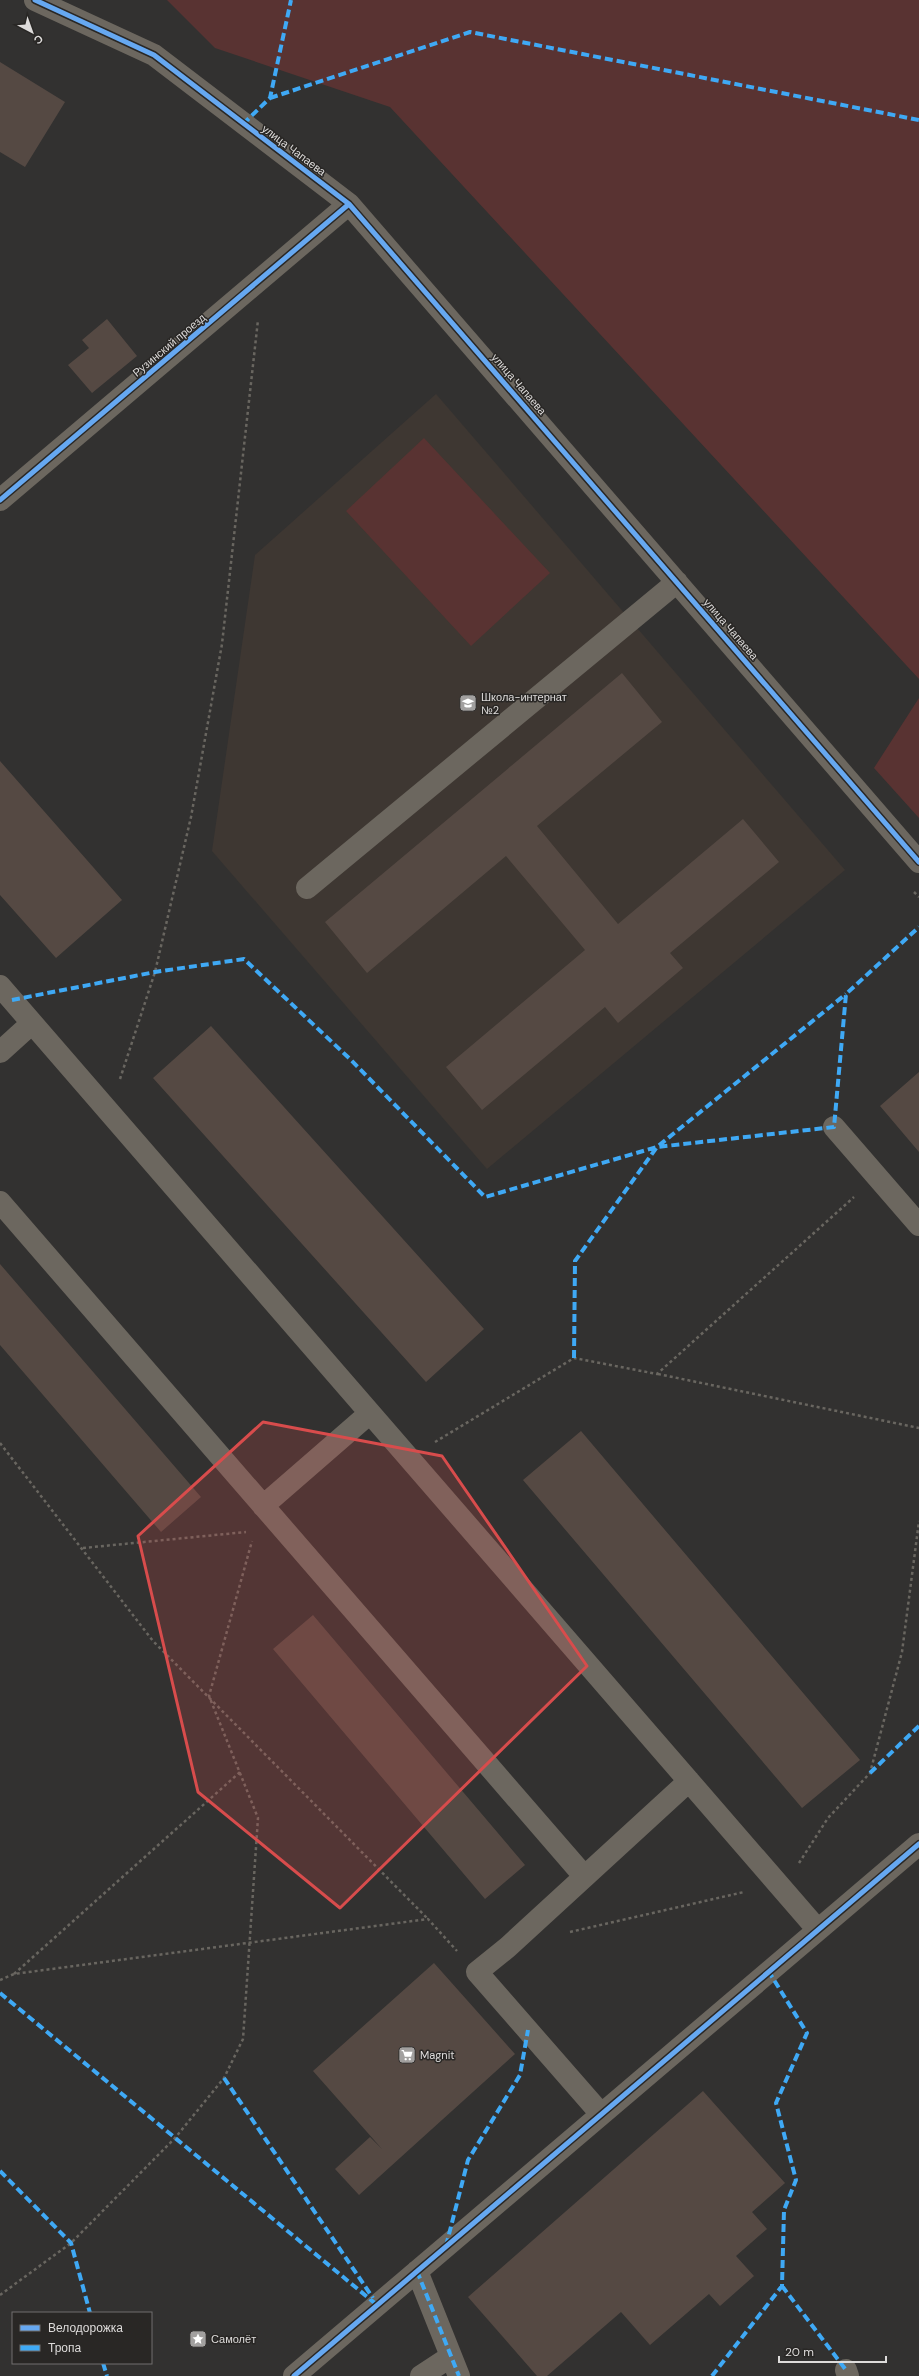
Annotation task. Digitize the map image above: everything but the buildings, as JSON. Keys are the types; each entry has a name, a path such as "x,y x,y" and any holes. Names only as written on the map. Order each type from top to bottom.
{"street":[{"name":"улица Чапаева","path":"35,0 154,55 349,204 919,862"},
{"name":"Рузинский проезд","path":"0,500 266,276 349,204"},
{"path":"307,888 677,582"},
{"path":"0,986 818,1930"},
{"path":"0,1052 32,1023"},
{"path":"834,1127 919,1225"},
{"path":"0,1202 584,1876"},
{"path":"263,1506 370,1413"},
{"path":"601,2114 477,1972 508,1947 689,1781"},
{"path":"294,2376 919,1844"},
{"path":"417,2271 454,2366 421,2376"}],"path":[{"path":"110,1113 155,972 191,817 222,644 260,309 266,276"},
{"path":"657,1374 877,1177"},
{"path":"409,1458 574,1358 919,1428"},
{"path":"0,1443 153,1640 428,1919 477,1972"},
{"path":"0,2295 71,2243 175,2138 224,2078 243,2039 251,1942 258,1818 209,1696 263,1506"},
{"path":"569,1933 778,1884 792,1874 828,1818 870,1773 902,1652 919,1521"},
{"path":"83,1548 255,1531"},
{"path":"14,1974 240,1772"},
{"path":"0,1980 14,1974 428,1919"}],"highlighted area":[{"path":"263,1422 442,1456 587,1666 340,1908 198,1792 138,1536"}],"shaded area":[{"path":"167,0 919,0 919,679 390,107 215,48"},
{"name":"Школа-интернат №2","path":"436,394 845,870 487,1169 212,851 255,555"},
{"path":"424,438 550,573 471,646 346,511"},
{"path":"919,698 919,818 874,768"}],"marked path":[{"path":"243,124 270,98 291,0"},
{"path":"270,98 470,32 919,120"},
{"path":"12,1000 155,972 244,959 351,1060 485,1197 657,1147 834,1127 846,994 919,927"},
{"path":"574,1358 575,1261 657,1147 846,994"},
{"path":"870,1773 919,1726"},
{"path":"712,2376 782,2286 784,2210 796,2180 776,2103 807,2033 769,1972"},
{"path":"0,1993 377,2305"},
{"path":"446,2246 468,2160 520,2075 528,2030"},
{"path":"224,2078 373,2298"},
{"path":"0,2171 71,2243 90,2312"},
{"path":"417,2271 459,2376"},
{"path":"782,2286 846,2370"},
{"path":"103,2364 107,2376"}],"cycle path":[{"path":"35,0 154,55 349,204 919,862"},
{"path":"0,500 349,204"},
{"path":"294,2376 919,1844"}],"place":[{"name":"Школа-интернат №2","path":"468,703"},
{"name":"Magnit","path":"407,2055"},
{"name":"Самолёт","path":"198,2339"}]}
